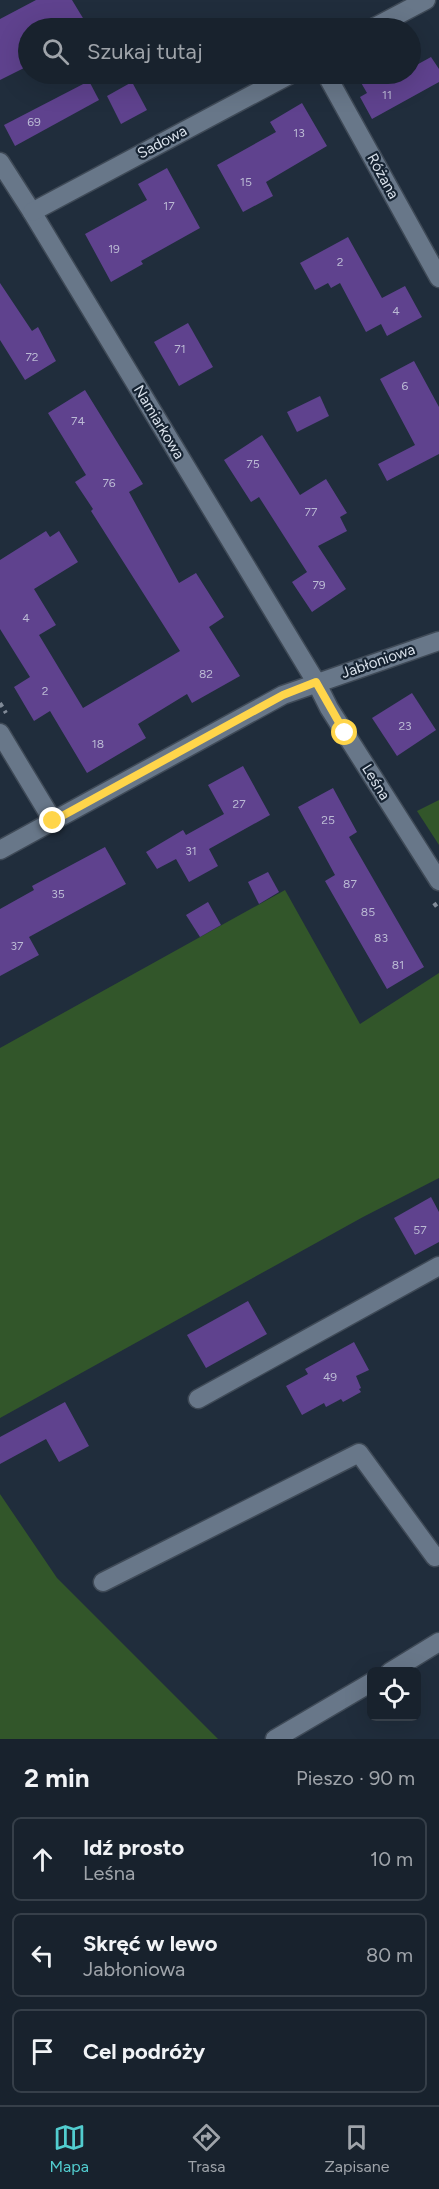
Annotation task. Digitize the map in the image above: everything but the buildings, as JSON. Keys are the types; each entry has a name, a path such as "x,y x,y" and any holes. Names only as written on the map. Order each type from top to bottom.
{"street":[{"path":"392,18 426,0"},
{"name":"Sadowa","path":"32,212 272,84"},
{"name":"Różana","path":"332,84 439,278"},
{"name":"Namiarkowa","path":"0,162 316,682"},
{"name":"Jabłoniowa","path":"0,850 283,695 439,641"},
{"name":"Leśna","path":"316,682 329,708 439,881"},
{"path":"0,733 53,821"},
{"path":"198,1400 439,1266"},
{"path":"103,1582 359,1453 438,1559"},
{"path":"397,1667 439,1642"},
{"path":"275,1739 367,1685"}],"green space":[{"path":"439,800 439,845 417,811"},
{"path":"285,890 360,1024 439,973 439,1178 363,1217 0,1418 0,1048"},
{"path":"0,1494 57,1578 218,1739 0,1739"}],"route":[{"path":"53,821 283,695 316,682 323,698 345,733"}]}
